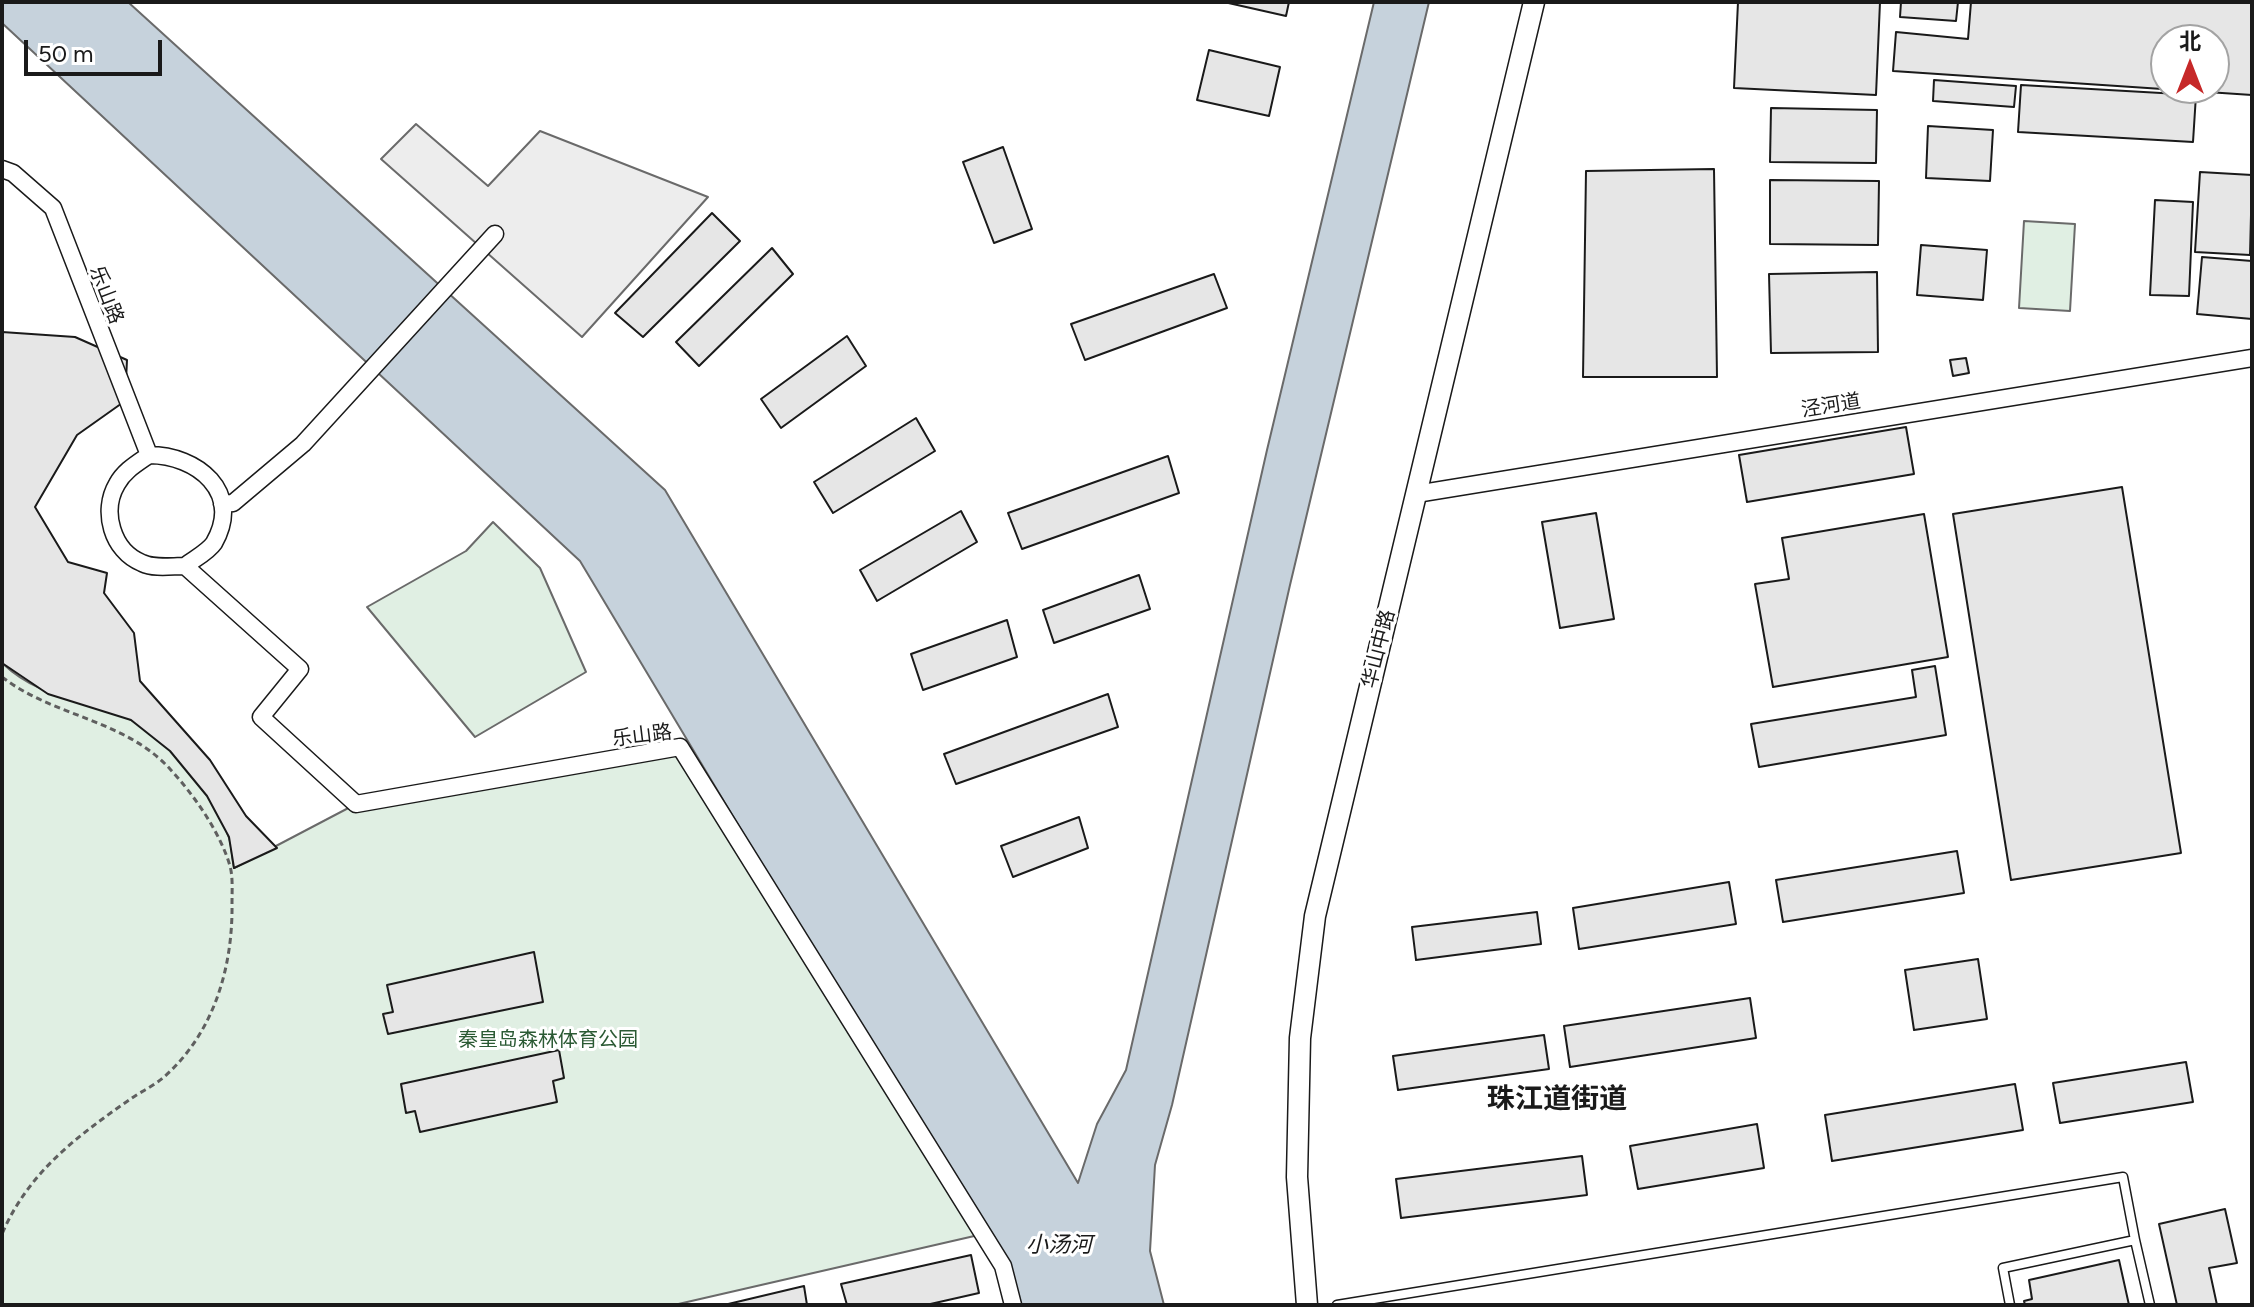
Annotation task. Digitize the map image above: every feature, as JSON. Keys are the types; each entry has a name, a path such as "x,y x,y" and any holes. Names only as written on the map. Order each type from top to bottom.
{"street":[{"name":"华山中路","path":"1307,1305 1297,1177 1300,1038 1315,916 1534,2"},
{"name":"乐山路","path":"2,169 13,173 53,208 149,455"},
{"path":"222,504 233,503 303,444 495,234"},
{"name":"泾河道","path":"1416,494 2252,358"},
{"path":"149,455 172,455 195,464 211,480 222,504 220,525 213,545 185,566 141,563 123,551 111,531 109,504 116,485 129,469 149,455"},
{"name":"乐山路","path":"185,566 300,669 261,717 356,804 680,747 1003,1266 1013,1305"}],"lane":[{"path":"1337,1305 2123,1177 2150,1305"},
{"path":"2010,1305 2003,1268 2135,1240"}],"path":[{"path":"2,677 46,704 113,727 169,767 218,837 231,868 233,938 212,1013 188,1050 163,1078 59,1151 28,1186 2,1234"}],"green space":[{"path":"2024,221 2075,224 2070,311 2019,308"},
{"path":"493,522 540,568 586,672 475,737 367,607 466,551"},
{"name":"秦皇岛森林体育公园","path":"2,663 34,686 114,712 131,720 161,742 190,771 213,804 229,838 234,868 356,804 680,747 983,1234 674,1305 2,1305"}],"shaded area":[{"path":"416,124 488,186 540,131 708,197 582,337 381,159"}],"water":[{"name":"小汤河","path":"2,2 128,2 665,490 1078,1183 1097,1124 1126,1070 1267,450 1374,2 1429,2 1290,585 1172,1105 1155,1165 1150,1251 1164,1305 1019,1305 1013,1284 580,561 2,23"}],"building":[{"path":"1224,2 1289,2 1286,16"},
{"path":"1738,2 1880,2 1876,95 1734,88"},
{"path":"1901,2 1958,2 1956,21 1900,17"},
{"path":"1971,2 2252,2 2252,95 2230,94 2230,24 2150,24 2150,88 1893,71 1896,32 1968,39"},
{"path":"1209,50 1280,67 1269,116 1197,100"},
{"path":"1934,80 2016,86 2014,107 1933,101"},
{"path":"2021,85 2150,92 2150,104 2195,104 2193,142 2018,132"},
{"path":"1771,108 1877,110 1876,163 1770,162"},
{"path":"1928,126 1993,130 1990,181 1926,178"},
{"path":"1003,147 1032,229 994,243 963,162"},
{"path":"1714,169 1717,377 1583,377 1586,171"},
{"path":"2200,172 2252,175 2250,255 2195,252"},
{"path":"1770,180 1879,181 1878,245 1770,244"},
{"path":"2155,200 2193,202 2189,296 2150,295"},
{"path":"712,213 740,241 643,337 615,313"},
{"path":"1921,245 1987,250 1983,300 1917,295"},
{"path":"772,248 793,274 699,366 676,342"},
{"path":"2202,257 2252,261 2252,319 2197,314"},
{"path":"1877,272 1878,352 1771,353 1769,274"},
{"path":"1214,274 1227,308 1085,360 1071,324"},
{"path":"2,332 75,337 127,360 125,401 77,435 35,507 68,562 107,573 104,593 134,633 140,681 210,760 246,816 277,848 234,868 229,837 207,796 170,751 131,720 48,694 2,663"},
{"path":"847,336 866,366 781,428 761,399"},
{"path":"1966,358 1969,373 1953,376 1950,360"},
{"path":"916,418 935,451 833,513 814,482"},
{"path":"1906,427 1914,474 1747,502 1739,455"},
{"path":"1168,456 1179,493 1022,549 1008,513"},
{"path":"2122,487 2181,853 2011,880 1953,514"},
{"path":"961,511 977,542 877,601 860,570"},
{"path":"1596,513 1614,619 1560,628 1542,522"},
{"path":"1924,514 1948,657 1773,687 1755,584 1789,579 1782,538"},
{"path":"1139,575 1150,609 1054,643 1043,610"},
{"path":"1007,620 1017,657 923,690 911,654"},
{"path":"1935,666 1946,735 1759,767 1751,724 1916,697 1912,670"},
{"path":"1108,694 1118,727 956,784 944,754"},
{"path":"1079,817 1088,848 1013,877 1001,846"},
{"path":"1957,851 1964,893 1783,922 1776,880"},
{"path":"1729,882 1736,924 1579,949 1573,908"},
{"path":"1537,912 1541,944 1416,960 1412,927"},
{"path":"534,952 543,1002 388,1034 383,1014 393,1012 387,985"},
{"path":"1978,959 1987,1019 1914,1030 1905,970"},
{"path":"1750,998 1756,1038 1570,1067 1564,1026"},
{"path":"1544,1035 1549,1069 1398,1090 1393,1056"},
{"path":"559,1050 564,1078 553,1081 557,1102 420,1132 415,1111 406,1113 401,1084"},
{"path":"2186,1062 2193,1102 2060,1123 2053,1083"},
{"path":"2015,1084 2023,1130 1832,1161 1825,1115"},
{"path":"1757,1124 1764,1168 1638,1189 1630,1146"},
{"path":"1582,1156 1587,1195 1401,1218 1396,1179"},
{"path":"2225,1209 2237,1263 2209,1268 2217,1305 2177,1305 2159,1224"},
{"path":"971,1255 979,1293 926,1305 847,1305 841,1284"},
{"path":"2119,1260 2129,1305 2025,1305 2024,1301 2032,1299 2029,1280"},
{"path":"804,1286 807,1305 724,1305"}],"district":[{"name":"珠江道街道","path":"1557,1100"}]}
